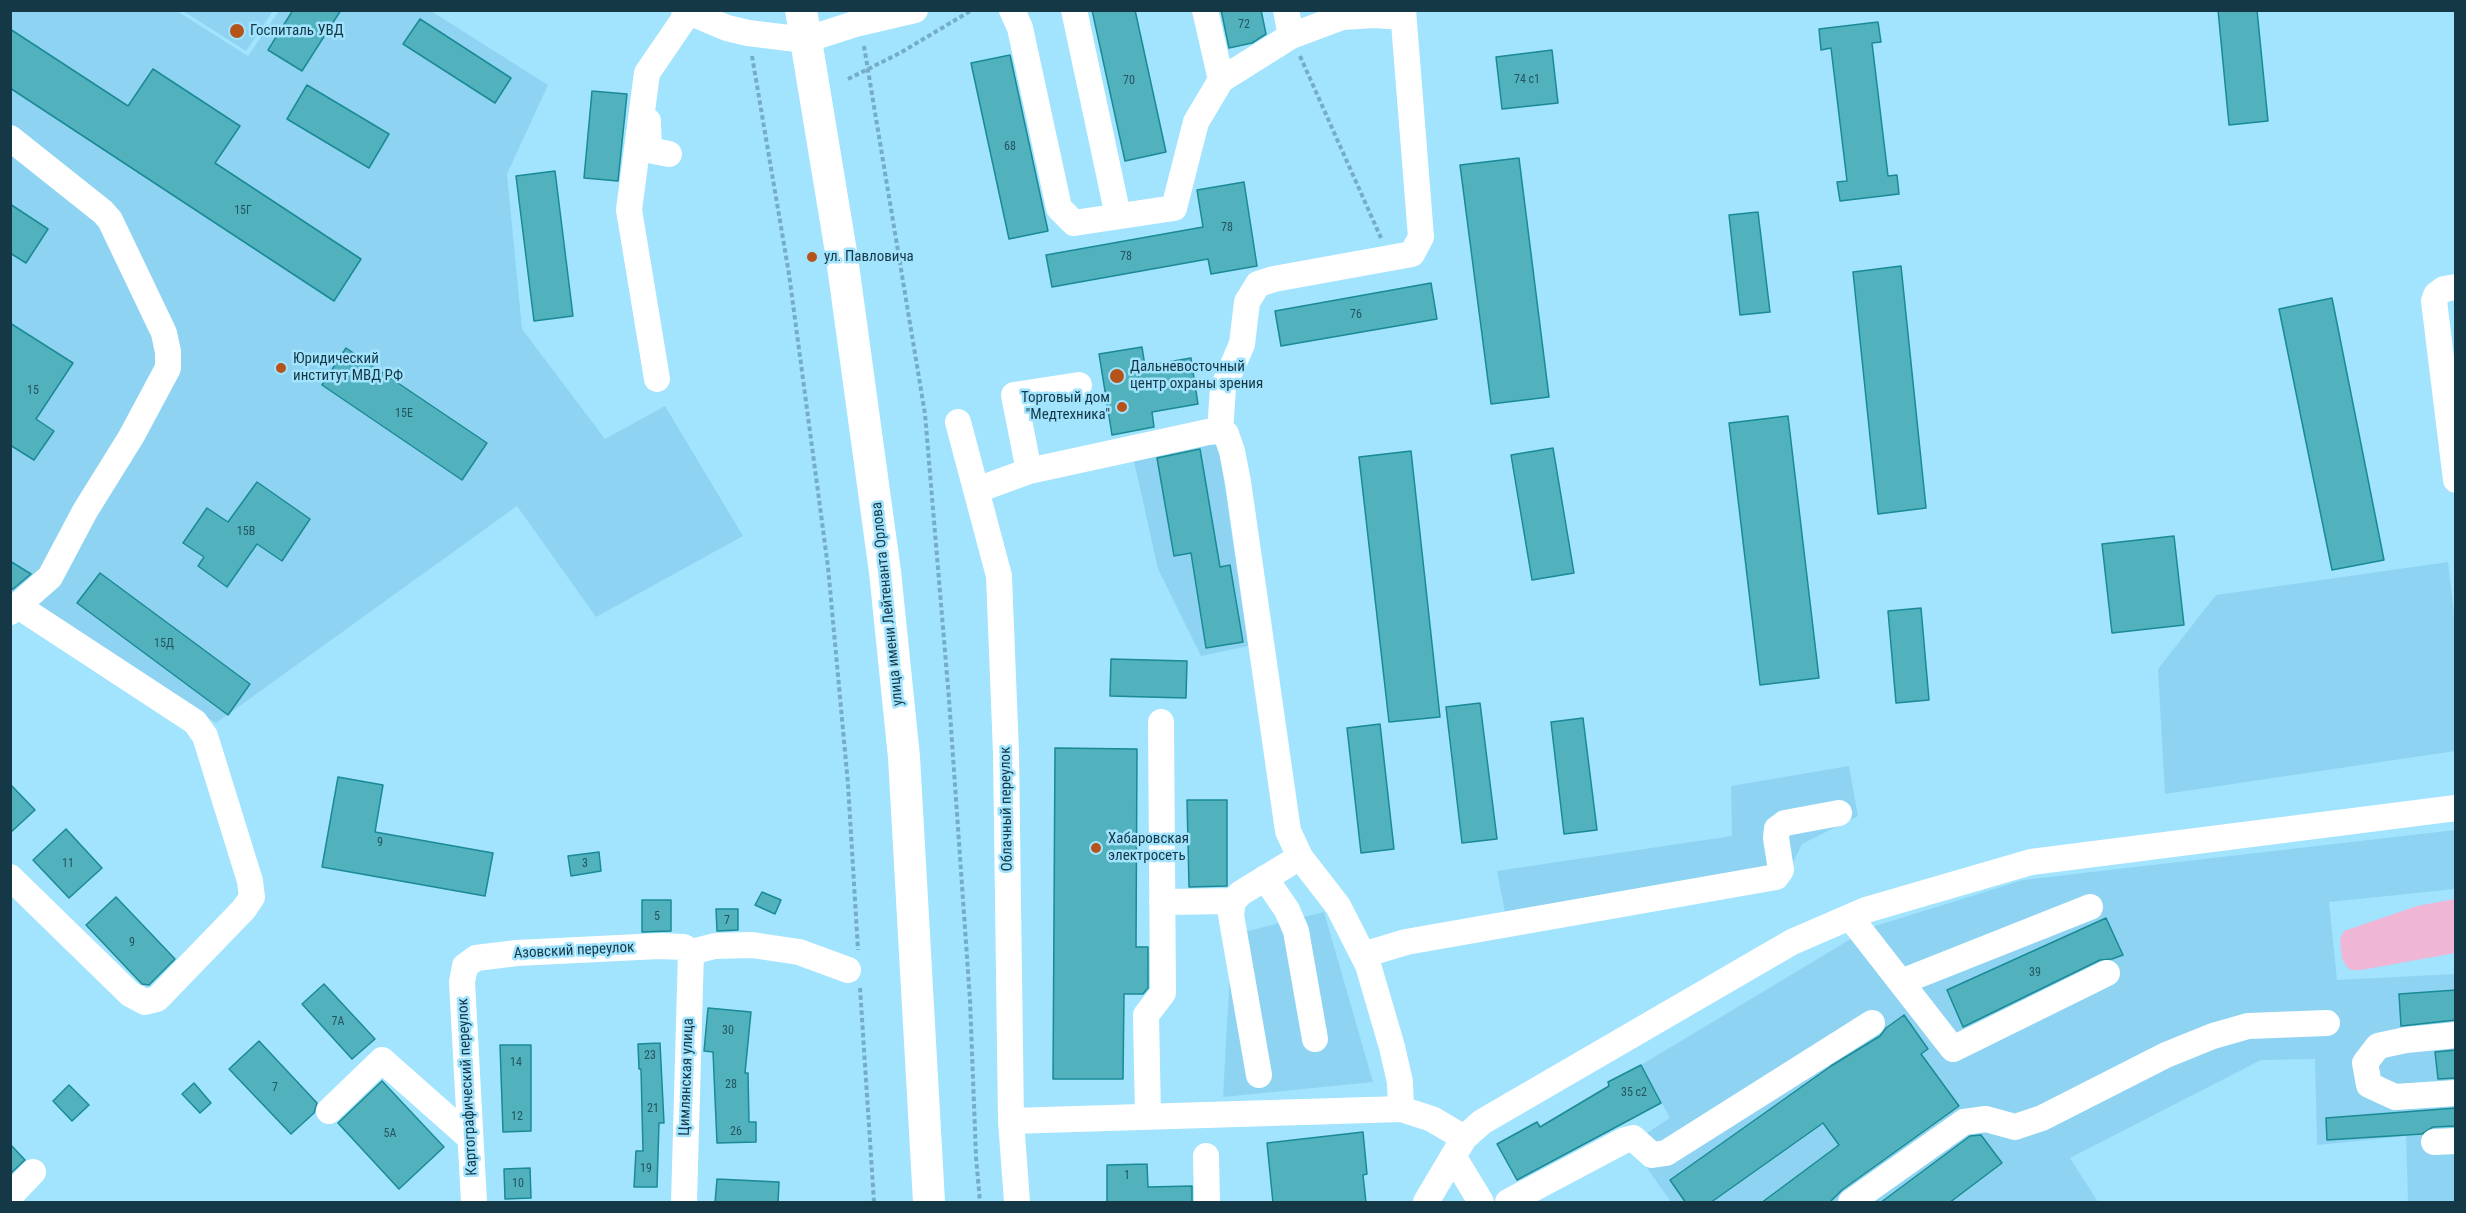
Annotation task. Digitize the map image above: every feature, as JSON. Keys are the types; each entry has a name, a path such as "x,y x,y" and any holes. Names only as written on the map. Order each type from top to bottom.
{"main road":[{"name":"улица имени Лейтенанта Орлова","path":"803,25 842,258 885,572 904,757 929,1203"}],"street":[{"path":"657,379 629,210 647,73 686,12 748,33 803,25 855,24 915,10"},
{"path":"1012,10 1020,28 1059,208 1074,223 1174,208 1196,122 1221,80 1291,36 1342,17 1403,14 1422,237 1412,254 1274,279 1258,284 1247,302 1242,344 1223,388 1220,430"},
{"path":"1074,10 1118,216"},
{"path":"1205,10 1221,80"},
{"path":"1286,10 1291,36"},
{"path":"647,73 649,150 669,154"},
{"path":"10,138 104,212 110,220 164,333 168,352 168,368 131,437 85,511 50,577 14,609 195,722 205,736 250,881 252,897 244,909 157,999 145,1002 130,994 10,877"},
{"path":"2456,287 2444,289 2436,295 2434,301 2456,480"},
{"path":"1029,471 1014,395 1079,385"},
{"name":"Облачный переулок","path":"958,422 999,576 1006,753 1011,1121 1017,1203"},
{"path":"977,490 1029,471 1220,430 1226,434 1232,451 1288,831 1300,857 1338,906 1368,965 1392,1047 1400,1082 1401,1108"},
{"path":"1148,1116 1146,1015 1162,993 1161,722"},
{"path":"1426,1203 1458,1147 1482,1122 1792,942 1866,910 2031,862 2456,808"},
{"path":"1363,955 1406,942 1776,877 1781,870 1777,830 1785,823 1839,813"},
{"path":"1259,1075 1231,915 1233,901 1241,893 1300,857"},
{"path":"1265,878 1287,910 1296,931 1315,1039"},
{"path":"1162,902 1233,901"},
{"path":"1901,982 2090,907"},
{"path":"1850,917 1953,1049 2107,973"},
{"path":"691,952 715,946 752,945 800,952 855,969"},
{"name":"Азовский переулок","path":"463,971 476,957 517,953 659,946 684,947 691,952"},
{"name":"Цимлянская улица","path":"684,1203 691,952"},
{"name":"Картографический переулок","path":"463,971 469,1137 474,1203"},
{"path":"1508,1203 1625,1140 1633,1138 1652,1155 1666,1153 1872,1023"},
{"path":"1851,1203 1964,1122 1986,1119 2015,1127 2042,1118 2166,1055 2213,1036 2248,1026 2327,1023"},
{"path":"2456,1035 2406,1040 2378,1047 2365,1063 2369,1085 2395,1097 2456,1093"},
{"path":"329,1111 382,1060 469,1137"},
{"path":"1011,1121 1401,1108 1432,1119 1458,1147 1481,1203"},
{"path":"1206,1156 1207,1203"},
{"path":"10,1196 33,1172"}],"path":[{"path":"848,79 900,53 972,10"},
{"path":"1291,36 1389,258"},
{"path":"864,46 926,414 950,699 970,1000 980,1203"},
{"path":"751,49 789,274 828,567 848,784 855,969 874,1203"}],"shaded area":[{"name":"Юридический институт МВД РФ","path":"10,11 177,11 248,56 279,11 431,11 548,85 507,174 522,329 605,439 665,406 743,536 596,617 517,506 216,723 11,590"},
{"name":"Госпиталь УВД","path":"183,11 273,11 246,51"},
{"path":"1218,439 1248,646 1201,656 1158,569 1133,457"},
{"path":"2448,562 2456,630 2455,751 2165,794 2158,669 2216,595"},
{"path":"1849,766 1858,816 1802,844 1785,879 1509,933 1497,871 1732,836 1731,786"},
{"path":"2455,830 2455,889 2329,902 2337,980 2455,974 2455,1202 2408,1202 2406,1136 2317,1145 2315,1059 2261,1060 2070,1158 2098,1202 1671,1202 1630,1144 1670,1118 1641,1065 1869,928 2023,880"},
{"path":"2455,899 2455,953 2361,970 2351,970 2346,966 2342,958 2340,939 2344,931 2417,906"},
{"path":"1324,912 1373,1082 1223,1097 1232,935"}],"building":[{"path":"293,10 341,10 302,71 268,50"},
{"path":"1092,10 1135,10 1166,152 1125,161"},
{"path":"1221,10 1261,10 1266,34 1252,43 1229,48"},
{"path":"2218,10 2257,10 2268,121 2229,125"},
{"path":"420,19 511,78 495,103 403,44"},
{"path":"1878,22 1881,42 1872,43 1888,176 1897,175 1899,194 1840,201 1837,182 1847,181 1831,48 1821,50 1819,29"},
{"path":"10,29 128,106 153,69 240,126 215,163 361,259 334,301 10,88"},
{"path":"1552,50 1558,103 1502,109 1496,57"},
{"path":"1010,55 1048,231 1009,239 971,63"},
{"path":"307,85 389,134 369,168 287,119"},
{"path":"592,91 627,94 618,181 584,178"},
{"path":"1519,158 1549,397 1491,404 1460,165"},
{"path":"555,171 573,316 534,321 516,176"},
{"path":"1244,182 1257,266 1211,274 1208,259 1052,287 1046,255 1203,227 1197,190"},
{"path":"10,204 48,229 26,263 10,253"},
{"path":"1758,212 1770,312 1740,315 1729,215"},
{"path":"1901,266 1926,508 1878,514 1853,272"},
{"path":"1431,283 1437,319 1281,346 1275,311"},
{"path":"2332,298 2384,560 2332,570 2279,309"},
{"path":"10,323 73,363 36,419 54,431 34,460 10,445"},
{"path":"1142,347 1145,366 1191,358 1198,404 1152,412 1154,427 1112,435 1099,354"},
{"path":"346,348 487,443 462,480 322,385"},
{"path":"1788,416 1819,678 1760,685 1729,423"},
{"path":"1553,448 1574,573 1532,580 1511,455"},
{"path":"1200,449 1220,567 1230,565 1243,642 1206,648 1191,553 1174,556 1157,458"},
{"path":"1411,451 1440,717 1389,722 1359,457"},
{"path":"257,482 310,519 282,561 257,544 227,587 198,566 204,557 183,543 207,508 228,522"},
{"path":"2174,536 2184,625 2112,633 2102,544"},
{"path":"10,561 31,574 13,589 10,588"},
{"path":"100,573 250,684 228,715 77,603"},
{"path":"1921,608 1929,700 1896,703 1888,611"},
{"path":"1111,659 1187,661 1186,698 1110,696"},
{"path":"1480,703 1497,839 1462,843 1446,707"},
{"path":"1583,718 1597,830 1564,834 1551,722"},
{"path":"1380,724 1394,849 1361,853 1347,728"},
{"name":"Хабаровская электросеть","path":"1055,748 1137,749 1136,947 1148,947 1148,988 1143,994 1124,994 1123,1079 1053,1079"},
{"path":"338,777 383,785 375,832 493,853 485,896 322,867"},
{"path":"10,784 35,810 10,833"},
{"path":"1187,800 1227,800 1227,886 1189,887"},
{"path":"66,829 102,868 69,898 33,860"},
{"path":"599,852 601,871 571,876 568,856"},
{"path":"762,892 781,900 775,914 755,905"},
{"path":"116,897 175,959 149,985 142,984 86,925"},
{"path":"642,900 671,900 671,931 642,932"},
{"path":"716,909 738,909 738,930 717,931"},
{"path":"2106,918 2123,955 2100,960 1963,1027 1947,990"},
{"path":"324,984 375,1039 352,1059 302,1004"},
{"path":"2456,990 2456,1020 2401,1026 2399,994"},
{"path":"708,1008 751,1012 745,1073 748,1073 749,1122 756,1122 756,1142 717,1143 713,1052 704,1051"},
{"path":"1904,1015 1928,1049 1921,1054 1959,1106 1842,1190 1829,1203 1761,1203 1839,1145 1823,1123 1710,1203 1686,1203 1670,1180 1831,1066 1880,1036 1886,1028"},
{"path":"259,1041 317,1103 314,1113 291,1134 229,1069"},
{"path":"660,1043 664,1123 659,1123 657,1187 634,1187 636,1151 643,1151 641,1069 639,1069 638,1044"},
{"path":"500,1045 531,1045 531,1131 503,1132"},
{"path":"2456,1050 2456,1078 2438,1079 2435,1052"},
{"path":"1641,1065 1661,1103 1517,1180 1497,1144 1537,1122 1540,1127 1609,1086 1608,1082"},
{"path":"382,1081 444,1147 399,1189 338,1123"},
{"path":"194,1083 211,1103 200,1113 182,1094"},
{"path":"69,1085 89,1105 72,1121 53,1101"},
{"path":"2456,1108 2456,1126 2433,1127 2422,1134 2327,1140 2326,1118"},
{"path":"1363,1132 1367,1174 1363,1175 1366,1203 1273,1203 1267,1143"},
{"path":"1981,1135 2002,1163 1949,1203 1880,1203 1970,1136"},
{"path":"10,1144 25,1160 10,1174"},
{"path":"1147,1164 1148,1187 1192,1186 1192,1203 1107,1203 1107,1165"},
{"path":"530,1168 531,1198 505,1199 504,1169"},
{"path":"717,1179 779,1182 778,1203 715,1203"}],"place":[{"name":"Госпиталь УВД","path":"237,31"},
{"name":"ул. Павловича","path":"812,257"},
{"name":"Юридический институт МВД РФ","path":"281,368"},
{"name":"Дальневосточный центр охраны зрения","path":"1117,376"},
{"name":"Торговый дом \"Медтехника\"","path":"1122,407"},
{"name":"Хабаровская электросеть","path":"1096,848"}]}
